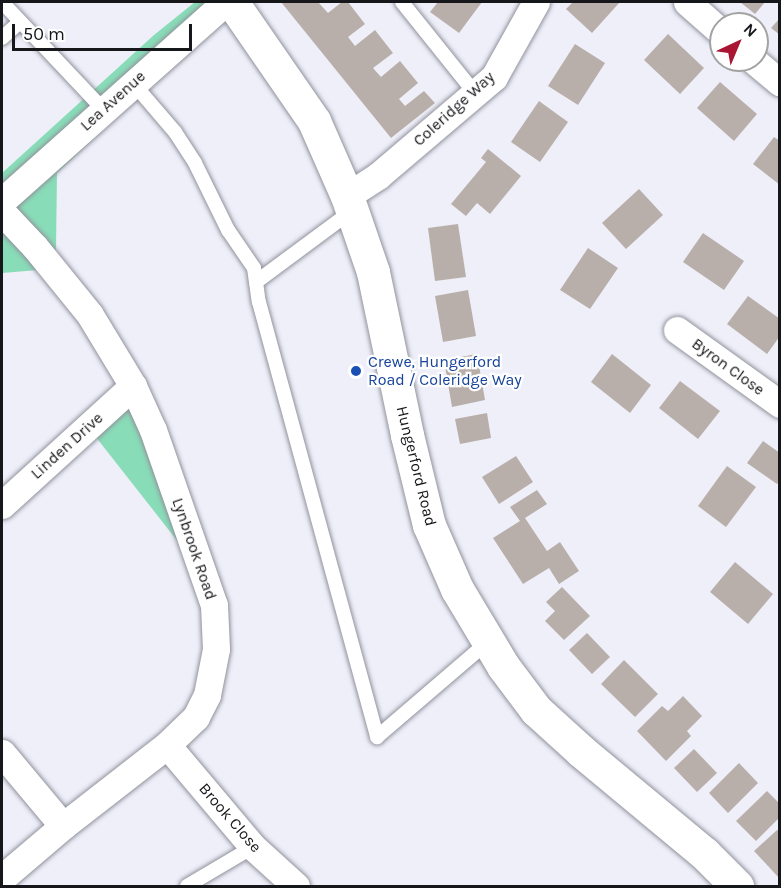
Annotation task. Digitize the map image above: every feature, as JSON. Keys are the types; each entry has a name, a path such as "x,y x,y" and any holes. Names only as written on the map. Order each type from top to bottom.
{"street":[{"name":"Lea Avenue","path":"2,201 225,2"},
{"name":"Hungerford Road","path":"232,2 314,121 350,203 373,272 407,435 429,525 457,589 503,666 536,710 581,751 704,853 737,886"},
{"name":"Coleridge Way","path":"350,203 379,175 494,77 536,2"},
{"path":"687,2 709,21"},
{"path":"767,72 780,83"},
{"name":"Lynbrook Road","path":"2,212 35,247 90,315 133,386 153,430 214,604 216,649 207,695 196,717 168,745 63,826 2,878"},
{"name":"Byron Close","path":"677,330 780,404"},
{"name":"Linden Drive","path":"2,505 133,386"},
{"name":"Brook Close","path":"168,745 253,847 296,886"},
{"path":"2,753 63,826"}],"lane":[{"path":"2,2 104,109"},
{"path":"402,2 475,93"},
{"path":"2,39 21,22"},
{"path":"133,83 175,132 195,163 228,230 254,268 259,302 377,737 488,642"},
{"path":"256,282 350,203"},
{"path":"187,886 253,847"}],"green space":[{"path":"195,2 232,2 142,93 57,173 56,249 46,262 38,270 2,273 2,173 154,35"},
{"path":"133,386 179,543 88,427"}],"building":[{"path":"281,2 318,2 328,13 342,2 348,2 365,24 348,37 355,46 375,30 393,53 373,68 381,77 400,61 418,83 399,99 405,106 424,91 435,103 391,138"},
{"path":"438,2 482,2 459,33 430,12"},
{"path":"573,2 620,2 592,33 566,9"},
{"path":"740,2 765,2 757,12 752,12"},
{"path":"780,18 780,35 771,28"},
{"path":"668,34 704,68 680,94 644,60"},
{"path":"575,44 605,63 578,105 548,86"},
{"path":"720,82 757,114 734,141 697,108"},
{"path":"539,101 568,122 540,162 511,142"},
{"path":"774,137 780,141 780,185 753,164"},
{"path":"488,149 521,176 490,214 477,203 466,216 451,204 486,162 481,158"},
{"path":"639,189 663,215 626,249 602,223"},
{"path":"458,224 466,277 435,281 428,228"},
{"path":"703,233 744,261 724,290 683,262"},
{"path":"588,248 618,268 590,309 560,290"},
{"path":"468,290 476,336 443,342 435,296"},
{"path":"748,296 780,319 780,336 767,354 727,324"},
{"path":"477,354 485,400 452,407 444,360"},
{"path":"612,354 651,385 630,413 591,382"},
{"path":"680,381 720,411 698,439 659,408"},
{"path":"487,413 491,438 460,444 455,419"},
{"path":"763,441 780,453 780,481 777,484 747,463"},
{"path":"516,456 533,482 499,504 482,477"},
{"path":"727,466 756,487 726,527 698,506"},
{"path":"537,490 547,504 525,518 547,551 560,542 579,571 559,584 549,568 523,584 493,538 520,521 510,507"},
{"path":"735,562 773,594 748,624 710,592"},
{"path":"562,587 590,616 564,640 545,621 555,611 546,602"},
{"path":"587,633 610,657 592,674 569,650"},
{"path":"624,660 658,694 635,717 601,684"},
{"path":"683,696 702,716 687,731 691,736 666,761 637,731 662,706 668,711"},
{"path":"694,749 717,773 697,792 674,768"},
{"path":"739,763 758,783 728,813 709,793"},
{"path":"767,791 780,804 780,817 756,841 736,821"},
{"path":"777,830 780,832 780,879 754,851"}],"place":[{"name":"Crewe, Hungerford Road / Coleridge Way","path":"356,371"}]}
